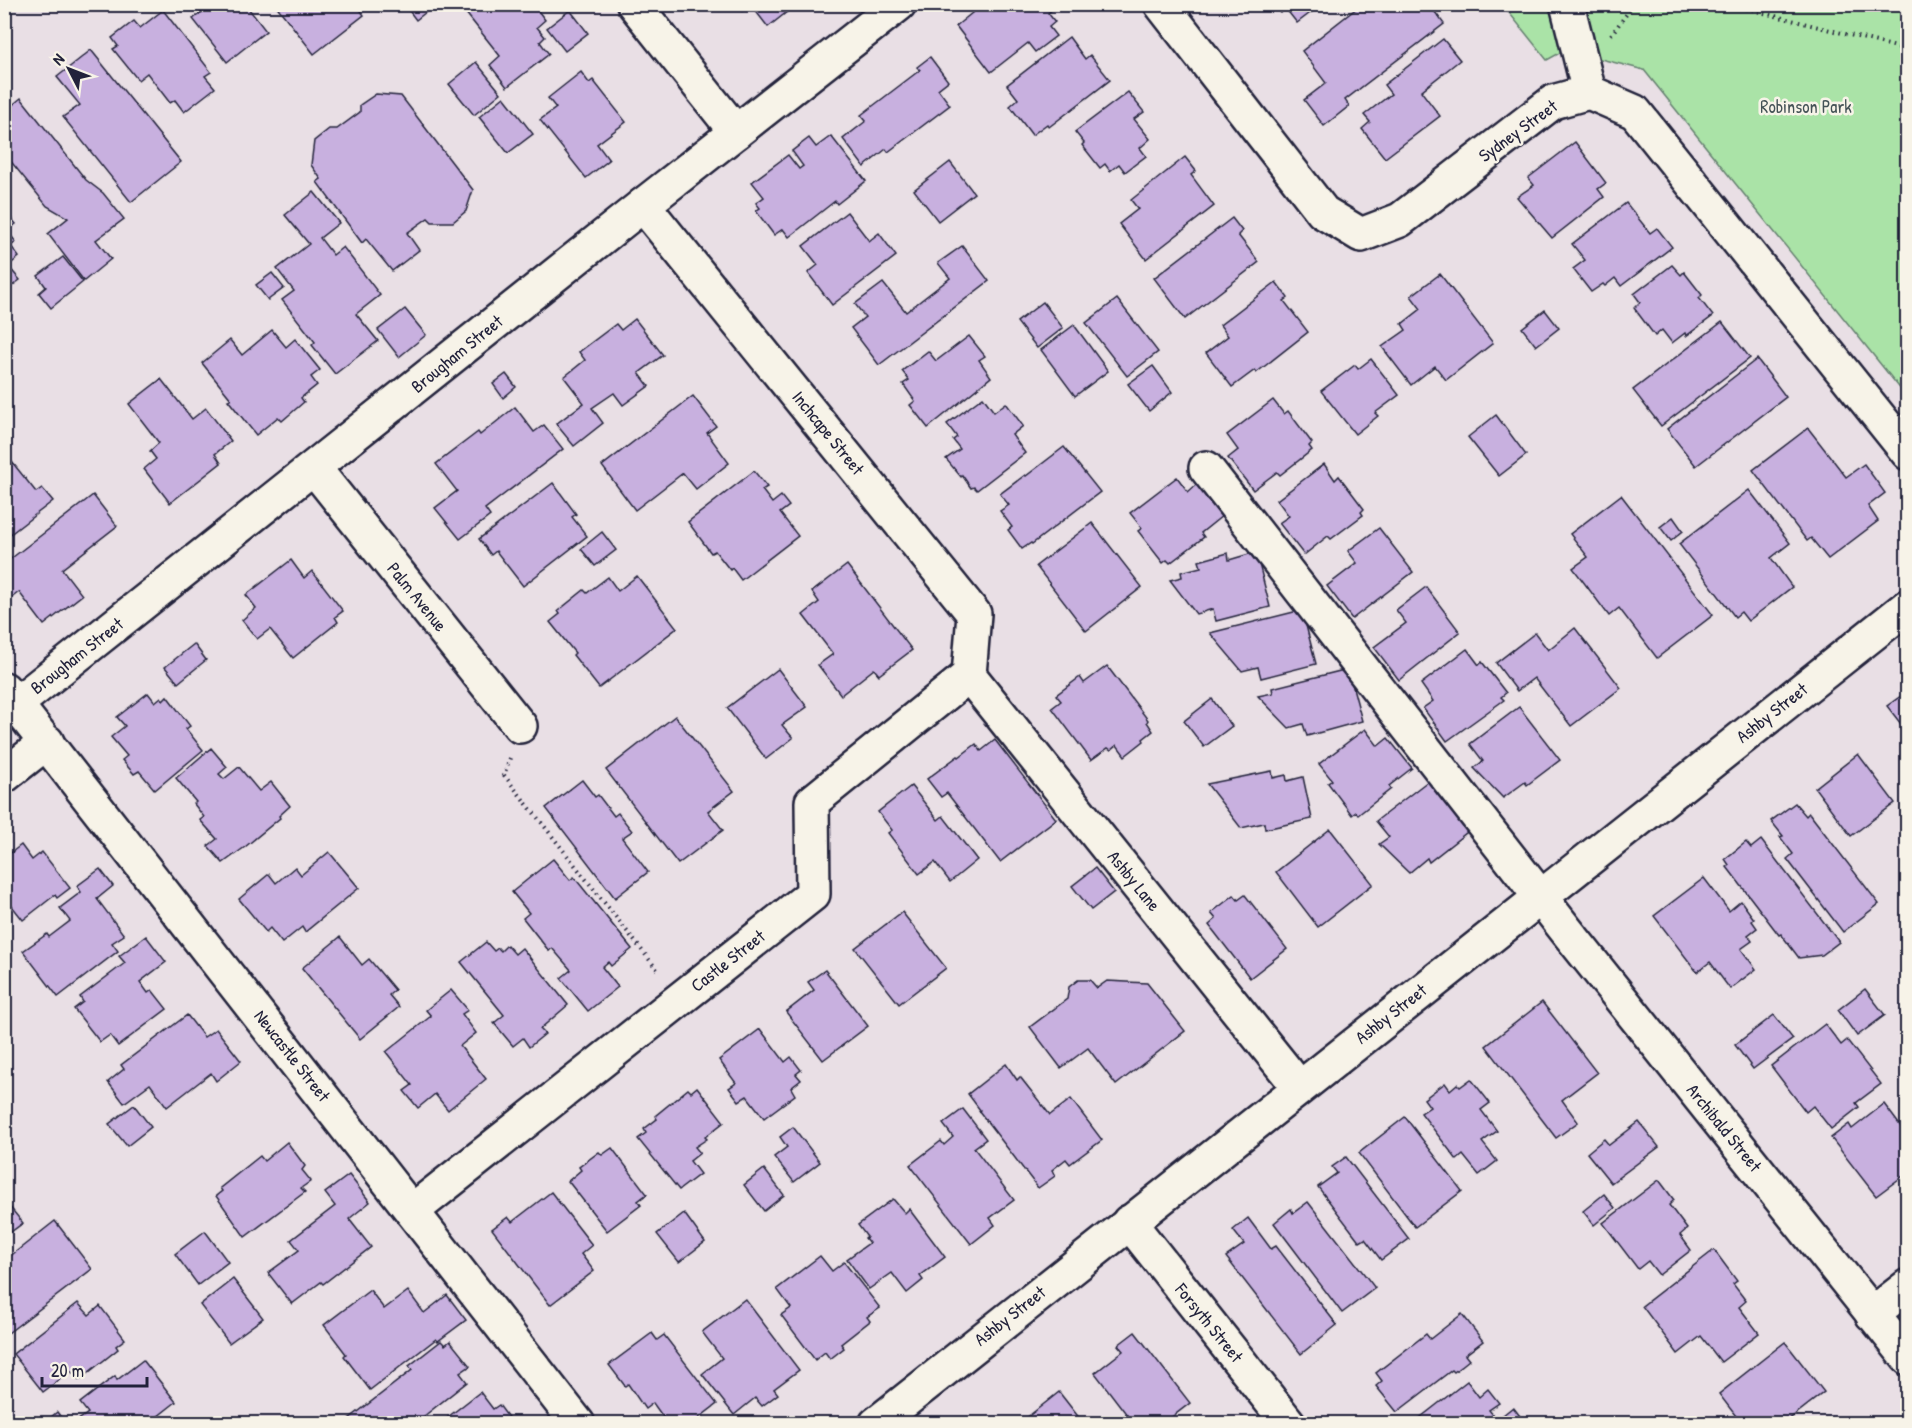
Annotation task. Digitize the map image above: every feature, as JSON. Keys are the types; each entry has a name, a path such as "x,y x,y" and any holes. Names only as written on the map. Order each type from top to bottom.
{"street":[{"path":"634,4 736,132"},
{"name":"Brougham Street","path":"10,697 314,468 898,4"},
{"name":"Sydney Street","path":"1161,4 1323,212 1361,235 1400,220 1553,102 1589,92"},
{"path":"1567,4 1589,92 1635,112 1908,453"},
{"name":"Inchcape Street","path":"643,205 974,614 969,675"},
{"name":"Palm Avenue","path":"314,468 516,738"},
{"name":"Archibald Street","path":"1206,468 1540,897 1908,1358"},
{"name":"Ashby Street","path":"876,1424 1908,606"},
{"name":"Ashby Lane","path":"969,675 1299,1088"},
{"name":"Castle Street","path":"412,1211 813,894 812,802 969,675"},
{"name":"Newcastle Street","path":"10,697 578,1424"},
{"path":"4,776 47,742"},
{"name":"Forsyth Street","path":"1129,1222 1288,1424"},
{"path":"1872,1314 1908,1286"}],"path":[{"path":"1729,4 1908,50"},
{"path":"516,738 504,775 666,980"}],"green space":[{"name":"Robinson Park","path":"1503,5 1907,5 1907,397 1644,70 1565,50 1547,60"}],"building":[{"path":"209,4 245,4 266,31 227,62 193,19 210,6"},
{"path":"275,4 356,4 364,15 314,54"},
{"path":"404,4 436,4 416,20"},
{"path":"467,4 533,4 545,20 537,27 545,37 540,42 549,54 507,87 490,65 500,56 462,8"},
{"path":"736,4 797,4 768,27 751,5 742,11"},
{"path":"983,4 1056,4 1057,6 1048,13 1055,22 1049,27 1056,36 1035,52 1028,43 991,72 956,26"},
{"path":"1273,4 1322,4 1297,23 1286,9 1280,13"},
{"path":"1362,4 1429,4 1444,24 1345,100 1349,106 1324,126 1304,100 1326,83 1302,51"},
{"path":"163,10 211,72 205,76 215,88 184,112 175,100 170,103 147,73 138,80 113,49 118,46 112,38 134,21 140,28"},
{"path":"570,10 588,33 565,51 547,28"},
{"path":"1069,37 1085,59 1090,55 1110,80 1049,127 1047,124 1032,135 1010,106 1018,99 1007,85"},
{"path":"1443,39 1460,60 1421,91 1440,116 1385,158 1362,129 1370,122 1364,115 1391,94 1384,85"},
{"path":"91,50 181,162 131,202 63,117 80,105 57,77"},
{"path":"930,57 948,81 938,89 950,105 888,152 886,149 864,167 843,139 866,121 861,115 920,70 917,67"},
{"path":"476,62 501,93 474,115 449,84"},
{"path":"581,72 589,83 593,80 626,122 597,144 609,160 586,178 540,120 556,108 548,98"},
{"path":"1128,92 1144,112 1134,119 1150,139 1140,148 1146,156 1125,172 1119,164 1110,171 1105,164 1100,168 1075,132"},
{"path":"376,94 401,96 473,190 466,211 453,222 432,222 428,218 407,233 419,250 392,271 366,239 362,243 317,182 321,179 311,165 314,141 329,129 337,129 360,112 360,105"},
{"path":"504,97 533,134 508,153 479,117"},
{"path":"21,98 86,180 103,193 124,219 96,240 111,259 84,281 48,234 68,218 47,206 4,153 4,112"},
{"path":"831,136 866,181 837,204 835,201 789,237 783,229 774,235 756,211 760,208 756,203 764,197 752,182 788,155 799,169 803,166 792,151 809,138 816,147"},
{"path":"1575,142 1606,183 1598,189 1604,197 1552,238 1517,197 1534,185 1528,178"},
{"path":"1185,157 1196,171 1191,175 1214,206 1146,259 1119,224 1138,209 1131,200"},
{"path":"950,162 974,193 938,221 914,190"},
{"path":"314,192 339,223 320,238 333,255 343,247 380,295 356,314 378,341 335,374 312,345 315,342 282,300 294,291 277,269 309,244 285,215"},
{"path":"1626,203 1650,233 1657,228 1672,247 1621,286 1615,278 1605,286 1603,284 1591,292 1573,269 1585,260 1572,244"},
{"path":"4,210 16,224 7,231 16,242 11,246 19,257 8,266 20,280 4,292"},
{"path":"847,212 869,241 879,233 896,256 832,305 808,273 818,265 803,246"},
{"path":"1232,218 1242,231 1238,235 1259,262 1185,319 1154,278"},
{"path":"962,246 989,281 879,365 851,328 865,317 855,304 883,283 906,312 950,278 938,263"},
{"path":"63,257 83,282 51,308 39,293 46,287 38,276"},
{"path":"1672,265 1681,275 1684,272 1702,295 1699,298 1713,316 1686,336 1685,333 1672,343 1662,330 1655,336 1634,308 1640,302 1634,294"},
{"path":"272,273 284,288 268,300 256,285"},
{"path":"1440,274 1493,343 1446,380 1435,366 1411,385 1382,347 1406,330 1402,324 1421,309 1411,296"},
{"path":"1276,282 1288,298 1284,301 1308,332 1256,373 1255,370 1232,387 1206,353 1228,336 1220,325"},
{"path":"1117,299 1158,352 1127,376 1086,323"},
{"path":"1043,302 1063,328 1037,348 1017,322"},
{"path":"405,309 426,335 399,357 378,330"},
{"path":"1545,310 1559,328 1536,346 1522,328"},
{"path":"635,319 663,355 639,373 649,386 623,405 614,393 592,408 603,423 574,446 556,424 584,403 564,377 585,360 579,352 616,324 621,330"},
{"path":"1722,322 1750,358 1661,426 1633,390"},
{"path":"1074,325 1108,371 1075,396 1041,350"},
{"path":"272,330 286,347 295,339 320,370 311,377 317,385 301,398 304,402 282,421 278,417 256,435 202,363 230,340 242,355"},
{"path":"969,336 985,356 979,360 991,377 928,428 910,405 915,401 903,384 909,380 902,371 928,351 936,361"},
{"path":"1371,359 1399,395 1375,413 1378,416 1355,434 1321,391 1355,365 1358,369"},
{"path":"1757,359 1786,397 1696,466 1667,429"},
{"path":"1153,366 1172,392 1149,411 1128,384"},
{"path":"506,374 516,387 503,398 493,384"},
{"path":"161,379 192,419 206,408 231,441 215,454 221,463 170,503 144,469 156,459 150,451 159,443 129,404"},
{"path":"693,396 716,426 707,433 729,463 696,489 683,473 635,510 602,466"},
{"path":"983,397 994,412 1006,403 1023,426 1012,435 1025,453 977,490 974,487 971,488 946,459 960,449 953,440 957,437 947,424"},
{"path":"1273,400 1284,414 1288,411 1312,443 1309,446 1312,450 1280,475 1277,472 1253,490 1228,458 1238,450 1227,435"},
{"path":"515,407 534,432 544,425 563,449 485,509 490,516 460,539 435,508 457,491 436,464 478,432 480,435"},
{"path":"1496,415 1526,455 1499,476 1468,437"},
{"path":"1808,428 1846,477 1864,464 1885,493 1868,506 1878,521 1828,559 1811,538 1807,541 1753,470"},
{"path":"1064,447 1100,492 1032,544 1022,549 1008,530 1012,527 1000,511 1009,505 1000,494"},
{"path":"4,452 36,492 42,488 53,501 4,539"},
{"path":"1324,464 1335,480 1339,476 1364,509 1361,512 1363,515 1331,539 1328,536 1304,555 1279,523 1289,516 1277,500"},
{"path":"754,471 767,487 762,490 772,503 781,496 789,506 780,513 798,536 741,580 715,551 711,553 688,522"},
{"path":"1177,477 1188,492 1197,484 1222,516 1201,533 1204,537 1170,563 1167,560 1163,563 1138,531 1142,528 1130,513"},
{"path":"553,483 576,514 572,517 587,536 523,586 496,551 491,555 479,539"},
{"path":"1749,490 1790,543 1771,558 1792,587 1748,621 1741,612 1735,617 1679,544"},
{"path":"93,495 117,526 62,569 82,595 44,625 19,592 5,603 4,564"},
{"path":"1621,495 1713,615 1657,658 1619,608 1609,616 1573,568 1588,557 1570,534"},
{"path":"1673,517 1683,531 1671,541 1660,527"},
{"path":"1092,523 1142,587 1086,631 1036,566"},
{"path":"1379,528 1413,572 1352,619 1327,586 1357,563 1348,551"},
{"path":"602,532 616,550 595,566 581,549"},
{"path":"1256,552 1270,607 1216,621 1213,609 1196,614 1170,580 1182,577 1181,572 1201,567 1199,561 1228,553 1229,560"},
{"path":"291,560 304,578 312,571 343,611 335,617 338,622 293,658 270,629 257,639 242,620 256,608 246,595"},
{"path":"847,565 912,650 879,675 874,669 841,695 818,665 833,654 803,615 819,602 812,592"},
{"path":"637,576 677,628 599,688 550,622 560,614 558,611 584,590 587,593 608,577 618,591"},
{"path":"1426,587 1460,632 1399,680 1374,647 1406,623 1396,610"},
{"path":"1302,610 1316,664 1261,678 1258,667 1242,671 1210,633"},
{"path":"1575,628 1621,688 1571,726 1534,678 1517,691 1496,663 1535,633 1548,650"},
{"path":"194,644 206,660 178,683 165,667"},
{"path":"1467,649 1479,665 1482,662 1506,693 1501,697 1504,700 1447,741 1423,708 1433,701 1421,684"},
{"path":"1107,666 1148,720 1153,731 1125,756 1117,745 1111,750 1108,748 1091,760 1052,708 1061,701 1056,695 1080,677 1084,683"},
{"path":"778,669 807,707 782,725 793,738 766,759 727,708"},
{"path":"1348,669 1362,721 1307,736 1303,724 1289,728 1258,696 1273,693 1272,688"},
{"path":"1908,691 1908,733 1887,706"},
{"path":"148,693 155,702 167,696 190,726 186,729 203,750 155,790 139,771 134,774 122,760 127,756 111,737 125,726 117,717"},
{"path":"1212,699 1232,726 1204,747 1184,721"},
{"path":"1519,707 1560,760 1527,785 1525,782 1503,798 1474,768 1483,761 1470,744"},
{"path":"675,716 734,791 708,811 723,830 678,864 606,770"},
{"path":"1365,729 1378,746 1388,738 1412,768 1389,786 1391,789 1358,815 1356,812 1352,815 1328,783 1332,780 1319,764"},
{"path":"995,740 1056,819 1000,862 947,793 941,797 927,779 976,744 981,751"},
{"path":"211,748 227,767 219,774 224,779 239,767 259,791 271,782 290,806 279,816 280,818 223,863 208,846 217,839 200,820 204,817 194,804 196,802 176,778"},
{"path":"1858,754 1895,803 1851,836 1815,788"},
{"path":"1272,771 1273,778 1286,775 1287,781 1303,777 1312,819 1265,829 1264,823 1241,828 1207,784"},
{"path":"582,780 595,797 598,795 614,816 618,813 632,831 622,838 648,872 615,898 546,808"},
{"path":"1428,781 1439,796 1444,792 1471,829 1429,862 1427,858 1409,873 1379,844 1389,837 1376,821"},
{"path":"911,786 938,820 943,816 977,860 950,882 935,862 919,874 888,833 892,830 878,812"},
{"path":"1795,803 1806,816 1809,813 1879,904 1843,932 1787,859 1793,854 1771,821"},
{"path":"1330,829 1373,884 1318,927 1276,872"},
{"path":"1761,840 1839,942 1822,955 1799,958 1727,867 1729,865 1725,859 1746,842 1751,848"},
{"path":"21,845 32,860 42,852 70,888 57,898 55,895 23,920 4,896 4,858"},
{"path":"329,852 359,888 305,932 302,927 282,943 270,928 266,932 239,899 269,874 276,883 295,867 301,875"},
{"path":"553,859 570,880 574,877 632,949 611,966 608,962 602,967 618,987 588,1011 561,978 571,970 552,948 549,951 523,918 529,913 512,892"},
{"path":"1095,868 1114,892 1091,910 1072,886"},
{"path":"100,869 113,886 97,899 124,935 112,943 118,951 58,997 23,951 47,934 49,937 70,921 60,908 81,892 77,886"},
{"path":"1704,878 1729,911 1741,901 1754,919 1752,921 1757,928 1748,935 1752,941 1741,949 1756,969 1730,989 1710,962 1697,972 1654,916"},
{"path":"1234,895 1238,900 1245,895 1287,949 1250,978 1209,925 1216,919 1211,913"},
{"path":"902,912 946,968 899,1004 855,948"},
{"path":"146,936 166,962 140,982 148,993 152,990 167,1009 118,1046 110,1035 100,1042 74,1009 83,1002 80,997 125,963 119,956"},
{"path":"340,937 362,965 369,959 395,990 389,995 399,1007 360,1039 302,968"},
{"path":"486,942 494,951 498,948 501,951 507,945 515,954 522,948 568,1005 540,1029 545,1034 529,1047 523,1038 513,1046 494,1023 504,1015 461,962"},
{"path":"825,970 868,1026 823,1060 786,1012 814,990 808,982"},
{"path":"1078,980 1090,980 1097,988 1107,981 1147,983 1185,1031 1116,1085 1088,1048 1061,1068 1030,1027 1067,999 1069,987"},
{"path":"1865,989 1885,1015 1857,1036 1838,1010"},
{"path":"451,990 468,1010 462,1014 476,1033 460,1046 486,1079 448,1110 435,1094 418,1108 404,1091 412,1085 386,1052 431,1016 426,1010"},
{"path":"1542,1002 1597,1073 1562,1100 1578,1122 1556,1138 1486,1046"},
{"path":"187,1015 204,1037 216,1029 241,1061 216,1081 211,1073 167,1107 150,1084 124,1103 108,1082 124,1069 121,1065"},
{"path":"1774,1015 1793,1039 1753,1069 1735,1045"},
{"path":"1825,1024 1841,1045 1847,1040 1881,1084 1856,1103 1859,1107 1831,1129 1813,1106 1806,1112 1771,1066"},
{"path":"760,1029 785,1062 791,1057 801,1070 796,1074 801,1080 791,1088 795,1095 764,1118 747,1096 739,1101 729,1088 736,1083 719,1060"},
{"path":"1006,1064 1017,1080 1020,1077 1050,1115 1071,1099 1102,1140 1070,1164 1066,1159 1052,1170 1055,1176 1038,1188 968,1094"},
{"path":"1471,1079 1490,1103 1481,1110 1497,1131 1482,1142 1497,1161 1479,1175 1463,1155 1457,1160 1421,1113 1430,1107 1424,1099 1445,1083 1450,1090 1457,1084 1460,1087"},
{"path":"697,1087 724,1122 695,1147 700,1153 690,1161 700,1174 679,1190 638,1139 646,1133 644,1129 657,1119 655,1116 688,1089 691,1092"},
{"path":"1884,1104 1908,1136 1908,1183 1903,1176 1876,1196 1831,1138 1849,1124 1852,1129"},
{"path":"134,1105 151,1127 127,1146 109,1124"},
{"path":"963,1109 986,1139 974,1148 1014,1200 990,1218 995,1225 971,1244 910,1165 941,1141 944,1145 953,1137 943,1124"},
{"path":"1405,1117 1462,1191 1415,1227 1359,1153"},
{"path":"1639,1122 1659,1147 1611,1183 1587,1153 1604,1139 1609,1145"},
{"path":"793,1127 820,1162 794,1182 774,1157 787,1147 780,1137"},
{"path":"287,1142 305,1166 302,1170 311,1181 301,1188 305,1192 245,1237 216,1196 222,1191 220,1188 260,1156 264,1161"},
{"path":"612,1148 647,1194 638,1201 641,1205 607,1231 568,1181 581,1170 579,1167 599,1152 602,1155"},
{"path":"1346,1157 1409,1239 1381,1260 1365,1239 1360,1242 1318,1187 1337,1173 1332,1167"},
{"path":"764,1169 784,1195 764,1211 744,1185"},
{"path":"349,1175 370,1202 349,1219 371,1247 323,1284 321,1282 292,1304 268,1273 299,1250 291,1240 335,1206 325,1193"},
{"path":"1659,1180 1674,1200 1669,1205 1687,1229 1680,1235 1691,1250 1659,1275 1648,1261 1638,1269 1603,1223"},
{"path":"551,1192 592,1245 581,1254 594,1271 550,1305 492,1229 508,1217 512,1222"},
{"path":"1604,1194 1615,1208 1594,1225 1583,1211"},
{"path":"893,1199 905,1213 909,1209 945,1257 920,1276 923,1280 907,1293 892,1273 869,1289 847,1259 869,1243 858,1225"},
{"path":"4,1200 23,1223 4,1237"},
{"path":"1308,1202 1375,1288 1342,1313 1274,1223 1291,1209 1293,1213"},
{"path":"684,1213 705,1242 679,1262 657,1234"},
{"path":"1248,1218 1271,1249 1276,1246 1337,1325 1301,1354 1226,1257 1244,1244 1233,1230"},
{"path":"55,1221 92,1269 4,1336 4,1261"},
{"path":"205,1231 228,1262 198,1285 175,1254"},
{"path":"1714,1250 1737,1281 1733,1284 1746,1301 1739,1307 1759,1333 1721,1362 1701,1336 1678,1354 1642,1306"},
{"path":"820,1256 832,1271 844,1262 880,1308 867,1317 870,1321 841,1344 844,1348 830,1359 825,1352 815,1360 781,1315 791,1308 777,1289"},
{"path":"233,1279 263,1318 229,1343 200,1305"},
{"path":"370,1290 384,1309 408,1291 424,1313 447,1295 466,1320 438,1341 436,1339 370,1390 324,1325"},
{"path":"745,1299 799,1370 774,1389 778,1394 762,1406 755,1398 734,1415 702,1374 722,1358 702,1332"},
{"path":"78,1303 89,1315 100,1306 125,1339 116,1346 118,1349 79,1380 71,1371 43,1392 13,1354"},
{"path":"1462,1314 1483,1341 1465,1355 1469,1360 1454,1372 1452,1370 1397,1412 1376,1386 1382,1381 1376,1373 1426,1334 1430,1339"},
{"path":"1135,1332 1190,1403 1172,1417 1175,1421 1171,1424 1134,1424 1095,1373 1123,1351 1118,1345"},
{"path":"652,1333 657,1340 664,1335 717,1404 691,1424 668,1424 653,1403 645,1409 628,1384 625,1386 609,1365"},
{"path":"441,1341 445,1345 450,1341 470,1366 460,1373 467,1382 414,1424 346,1424 345,1422 412,1370 409,1366"},
{"path":"1785,1342 1824,1392 1783,1424 1742,1424 1719,1394"},
{"path":"143,1360 176,1402 152,1421 154,1424 79,1424 77,1421 88,1413 80,1403 115,1376 117,1380"},
{"path":"1467,1381 1479,1397 1488,1389 1499,1403 1489,1410 1493,1415 1482,1424 1412,1424"},
{"path":"480,1392 493,1409 499,1405 513,1424 439,1424"},
{"path":"1059,1392 1084,1424 1020,1423"},
{"path":"1513,1407 1526,1424 1492,1424"},
{"path":"57,1412 66,1424 43,1424"}]}
